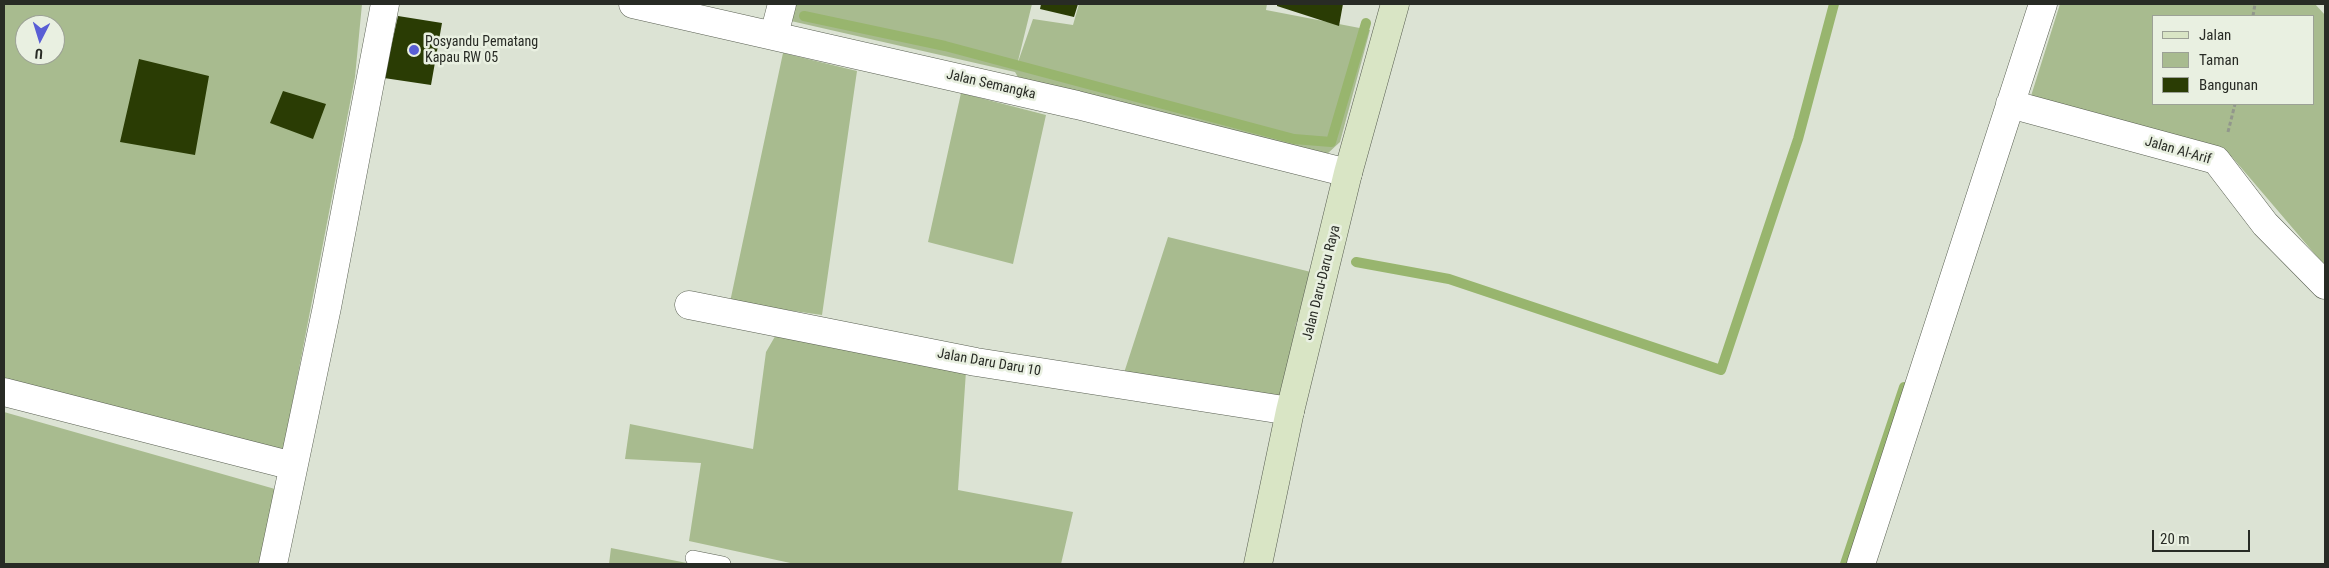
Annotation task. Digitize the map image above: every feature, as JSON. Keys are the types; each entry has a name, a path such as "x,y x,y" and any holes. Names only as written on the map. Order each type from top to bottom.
{"main road":[{"name":"Jalan Daru-Daru Raya","path":"1258,564 1290,411 1348,173 1395,4"}],"street":[{"path":"274,564 293,466 328,307 385,4"},
{"name":"Jalan Semangka","path":"633,4 774,34 1077,105 1348,173"},
{"path":"774,34 782,4"},
{"path":"1861,564 2043,4"},
{"name":"Jalan Al-Arif","path":"2010,104 2216,160 2265,224 2325,285"},
{"name":"Jalan Daru Daru 10","path":"689,305 976,362 1290,411"},
{"path":"4,392 293,466"}],"lane":[{"path":"692,558 723,564"}],"green space":[{"path":"4,4 362,4 355,77 283,452 4,384"},
{"path":"795,4 1032,4 1017,65 1033,19 1073,25 1079,4 1267,4 1266,10 1370,30 1340,142 1326,155 1018,77 1015,72 791,21"},
{"path":"2060,4 2315,4 2325,15 2325,266 2232,157 2031,96"},
{"path":"783,53 857,71 822,315 730,302"},
{"path":"961,93 1046,115 1013,264 928,242"},
{"path":"1168,237 1311,272 1301,317 1296,323 1292,356 1279,401 1123,376"},
{"path":"777,333 966,371 958,490 1073,512 1061,564 795,564 689,541 701,463 625,459 630,424 753,449 766,352"},
{"path":"4,412 275,489 259,564 4,564"},
{"path":"611,548 692,564 609,564"}],"building":[{"path":"1041,4 1078,4 1074,17 1040,9"},
{"path":"1277,4 1343,4 1339,26 1277,6"},
{"name":"Posyandu Pematang Kapau RW 05","path":"398,16 442,23 431,85 384,78"},
{"path":"139,59 209,76 195,155 120,142"},
{"path":"283,91 326,104 313,139 270,123"}],"waterway":[{"path":"1356,262 1449,279 1721,370 1798,139 1834,4"},
{"path":"804,16 945,46 1294,139 1331,142 1366,23"},
{"path":"1845,564 1904,387"}],"place":[{"name":"Posyandu Pematang Kapau RW 05","path":"414,50"}]}
